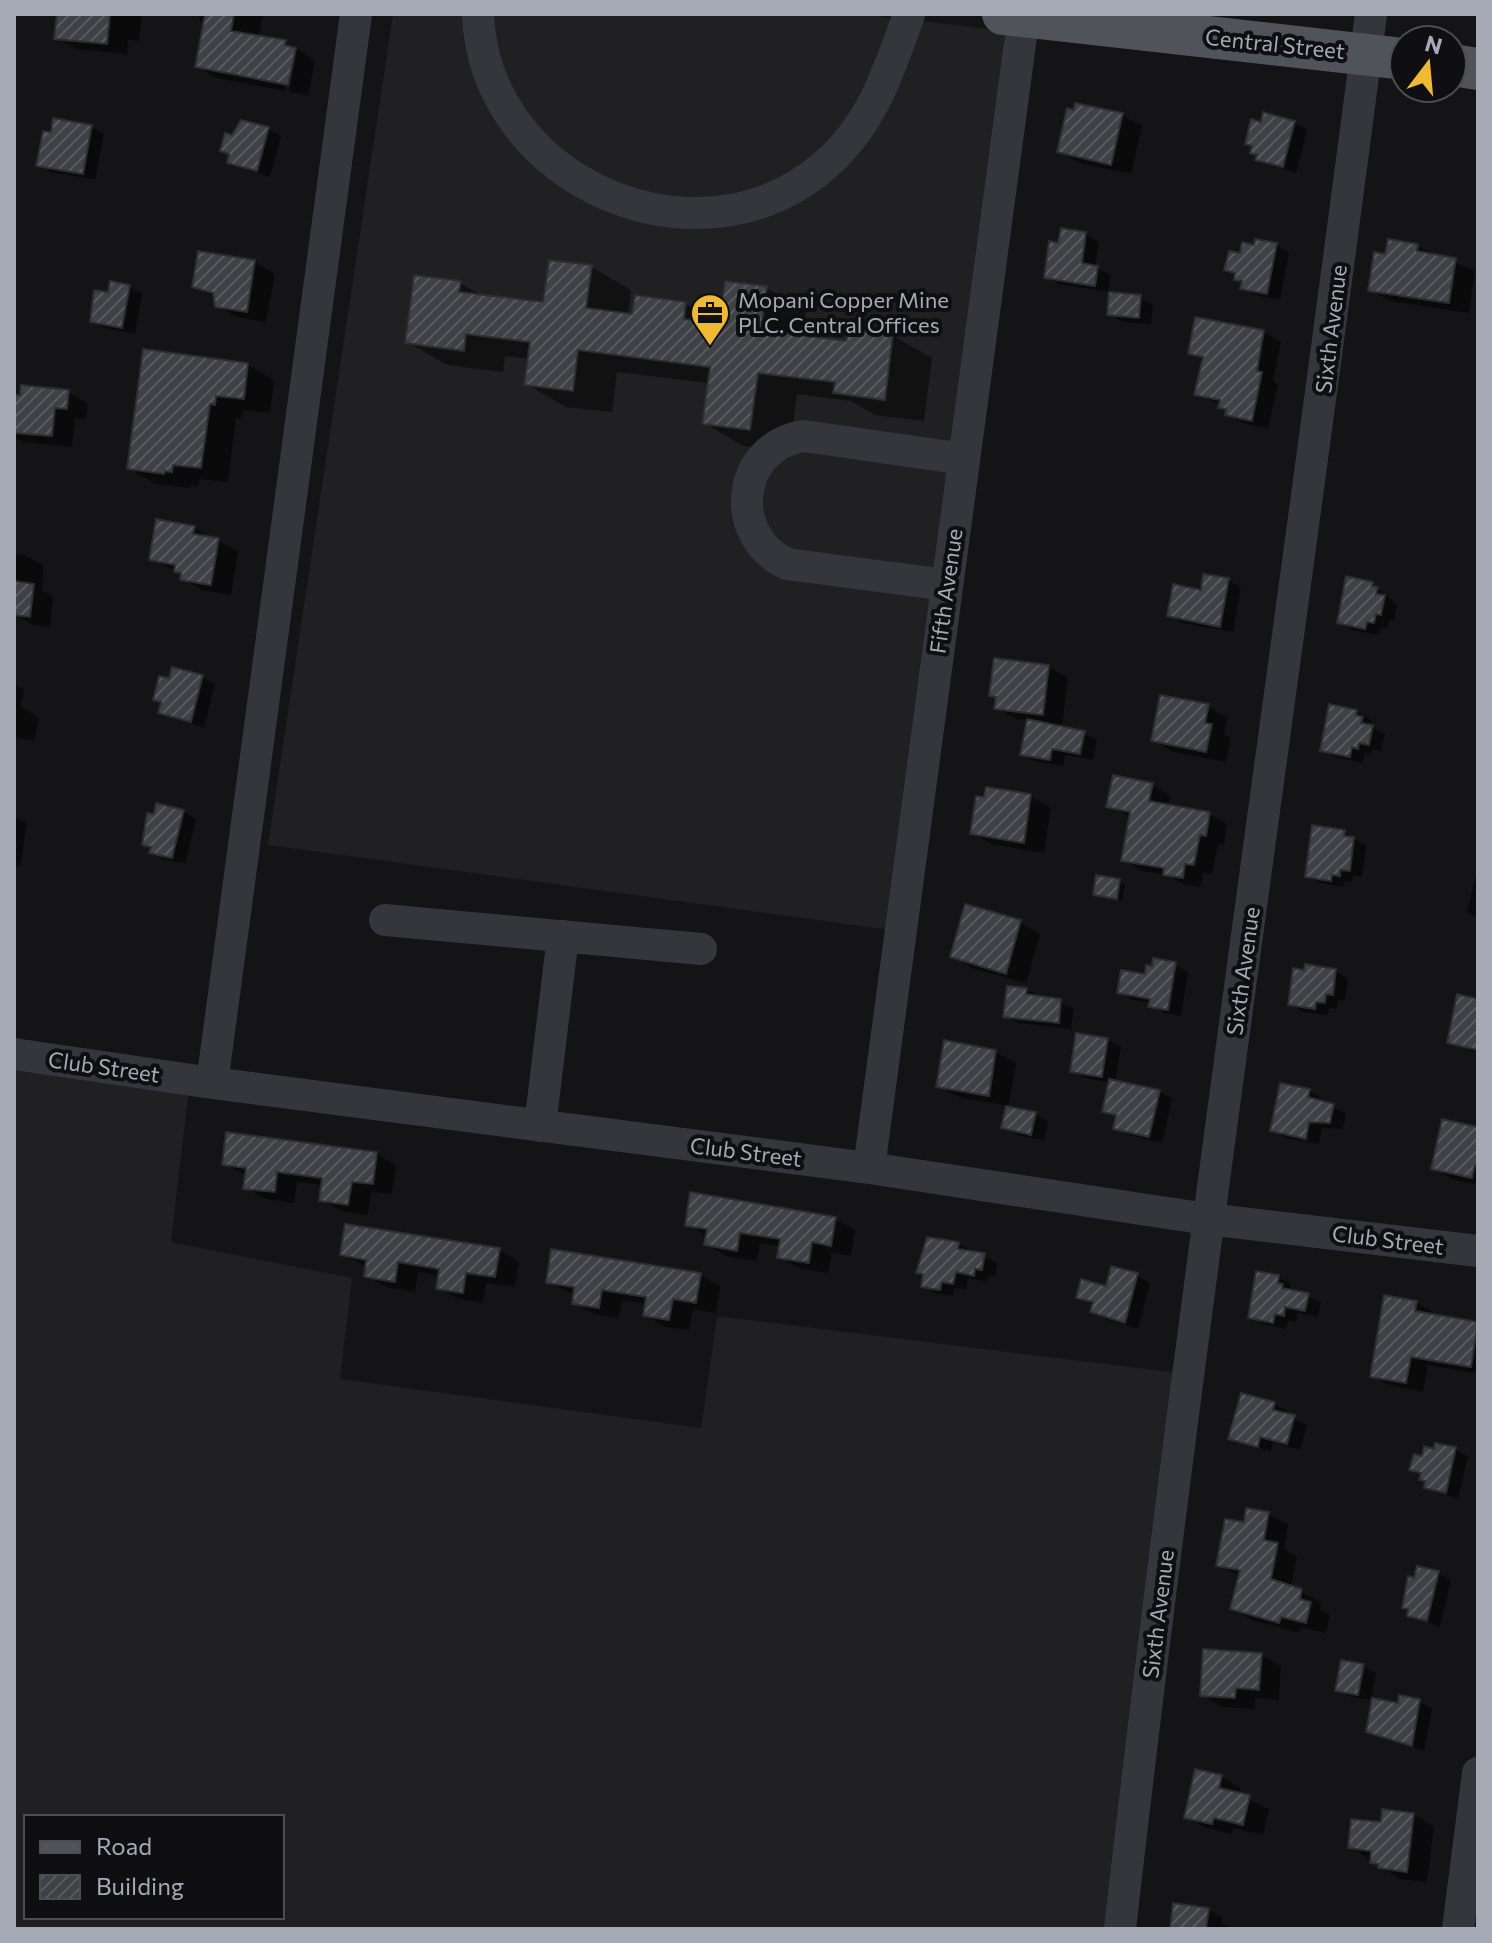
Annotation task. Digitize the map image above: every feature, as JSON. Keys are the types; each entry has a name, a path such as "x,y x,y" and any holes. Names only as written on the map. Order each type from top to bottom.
{"main road":[{"name":"Central Street","path":"1017,15 1380,42"}],"street":[{"path":"212,1083 356,14"},
{"path":"478,14 487,70 501,102 538,150 568,177 614,199 655,212 705,215 749,208 793,188 824,166 871,112 909,14"},
{"name":"Fifth Avenue","path":"869,1168 964,459 1017,15"},
{"name":"Sixth Avenue","path":"1120,1929 1207,1219 1315,451 1380,42"},
{"path":"946,585 787,564 768,555 755,538 748,497 758,460 770,447 785,439 804,436 964,459"},
{"path":"385,920 701,949"},
{"path":"540,1126 563,936"},
{"name":"Club Street","path":"14,1054 212,1083 869,1168 1207,1219 1478,1251"},
{"path":"1458,1929 1478,1773"}],"shaded area":[{"path":"393,14 861,14 1014,32 891,930 268,845"},
{"path":"14,1065 189,1089 171,1242 352,1278 340,1379 701,1428 717,1316 1186,1374 1118,1929 14,1929"}],"building":[{"path":"57,14 110,14 107,44 54,39"},
{"path":"205,14 234,14 231,31 286,40 285,45 296,48 288,85 195,67"},
{"path":"1075,103 1123,113 1111,165 1057,152 1067,108 1074,110"},
{"path":"1263,112 1295,121 1283,167 1255,160 1257,155 1250,153 1252,146 1245,144 1251,119 1261,122"},
{"path":"53,118 92,125 83,174 36,166 43,131 51,132"},
{"path":"241,120 269,127 257,171 227,163 229,154 220,151 225,133 232,135"},
{"path":"1061,228 1086,232 1082,263 1098,266 1095,286 1044,278 1049,241 1058,243"},
{"path":"1255,239 1277,243 1267,294 1240,289 1242,281 1234,280 1235,273 1224,270 1229,251 1240,253 1242,242 1254,245"},
{"path":"1388,239 1418,244 1417,251 1456,258 1449,303 1368,291 1374,252 1385,254"},
{"path":"198,251 255,260 247,312 215,307 213,293 192,287"},
{"name":"Mopani Copper Mine PLC. Central Offices","path":"549,260 592,265 586,308 632,314 635,295 686,302 684,319 719,323 725,281 767,286 761,330 846,341 848,328 893,333 885,400 833,393 835,382 758,373 750,430 702,424 710,367 578,350 573,391 524,385 530,342 466,334 464,351 405,343 414,275 461,281 459,292 543,302"},
{"path":"110,281 130,285 122,328 90,322 94,290 108,292"},
{"path":"1109,292 1141,295 1139,318 1107,315"},
{"path":"1195,317 1264,330 1257,371 1262,372 1252,421 1225,415 1226,409 1218,408 1220,400 1194,395 1203,357 1188,354"},
{"path":"143,349 248,363 244,399 216,396 215,405 210,404 201,468 173,465 172,472 165,471 164,474 127,469"},
{"path":"21,385 69,390 67,409 55,408 52,436 14,433 14,395 20,395"},
{"path":"156,519 195,526 193,534 219,538 211,585 180,580 181,573 174,572 175,565 149,560"},
{"path":"1203,574 1229,578 1220,627 1167,616 1173,584 1201,590"},
{"path":"1346,576 1373,582 1372,586 1378,587 1376,594 1385,595 1381,615 1376,614 1374,623 1367,622 1365,629 1337,623"},
{"path":"14,581 34,584 30,617 14,615"},
{"path":"994,658 1049,665 1043,715 994,709 996,697 989,696"},
{"path":"172,667 203,675 191,722 158,713 161,702 153,700 159,676 169,678"},
{"path":"1160,695 1209,704 1205,723 1212,724 1206,752 1151,741"},
{"path":"1329,704 1357,710 1356,715 1363,717 1361,723 1373,725 1369,745 1359,743 1358,749 1352,747 1350,757 1320,751"},
{"path":"1027,719 1085,731 1080,754 1052,749 1050,760 1020,755"},
{"path":"1113,775 1153,783 1149,801 1210,812 1206,836 1200,835 1194,865 1185,864 1183,878 1163,875 1164,868 1121,861 1130,812 1106,807"},
{"path":"986,787 1031,794 1024,843 970,834 976,796 984,797"},
{"path":"156,803 184,810 172,858 149,853 151,847 142,845 147,813 154,814"},
{"path":"1312,825 1345,830 1344,836 1354,837 1350,871 1340,870 1340,876 1332,875 1331,881 1305,877"},
{"path":"1096,875 1120,879 1117,899 1093,895"},
{"path":"965,904 1021,920 1006,974 950,957"},
{"path":"1153,958 1176,962 1168,1010 1148,1007 1150,999 1117,993 1121,970 1145,974 1146,965 1152,966"},
{"path":"1305,964 1336,969 1333,995 1326,994 1325,1003 1316,1002 1315,1009 1288,1005 1293,968 1304,970"},
{"path":"1007,986 1027,988 1026,994 1061,999 1059,1023 1003,1017"},
{"path":"1457,994 1478,999 1478,1050 1447,1043"},
{"path":"1076,1033 1108,1038 1102,1077 1070,1072"},
{"path":"944,1040 996,1050 989,1096 936,1087"},
{"path":"1109,1079 1160,1090 1149,1137 1113,1129 1116,1115 1102,1112"},
{"path":"1280,1083 1310,1089 1308,1097 1334,1104 1330,1123 1309,1122 1306,1139 1270,1131"},
{"path":"1006,1106 1036,1112 1031,1135 1001,1128"},
{"path":"1442,1119 1478,1127 1478,1166 1475,1165 1472,1178 1431,1169"},
{"path":"226,1132 377,1152 373,1184 352,1182 348,1205 319,1201 322,1178 277,1172 275,1192 243,1189 246,1168 222,1165"},
{"path":"690,1192 836,1217 831,1246 812,1242 809,1263 777,1258 780,1239 740,1233 737,1251 704,1245 707,1229 685,1226"},
{"path":"345,1224 500,1248 495,1277 466,1273 463,1293 436,1289 439,1269 398,1262 395,1282 364,1277 366,1260 340,1255"},
{"path":"927,1237 959,1242 958,1249 985,1253 982,1270 975,1269 974,1276 956,1272 953,1284 942,1282 940,1290 921,1287 923,1274 916,1273"},
{"path":"551,1249 701,1273 696,1303 673,1299 669,1320 643,1316 646,1297 602,1290 599,1308 572,1304 574,1287 546,1283"},
{"path":"1111,1266 1138,1273 1125,1323 1090,1312 1093,1302 1076,1298 1081,1279 1106,1286"},
{"path":"1256,1271 1279,1275 1278,1283 1283,1284 1282,1288 1309,1293 1305,1311 1285,1307 1284,1316 1275,1314 1273,1323 1248,1318"},
{"path":"1384,1295 1417,1301 1415,1311 1478,1322 1471,1367 1411,1357 1406,1383 1370,1377"},
{"path":"1241,1393 1275,1402 1273,1410 1295,1415 1287,1444 1260,1437 1258,1447 1228,1439"},
{"path":"1435,1443 1456,1447 1446,1493 1424,1488 1425,1481 1419,1480 1421,1473 1409,1470 1414,1454 1422,1456 1424,1446 1434,1449"},
{"path":"1246,1508 1269,1512 1264,1540 1278,1543 1271,1579 1302,1589 1300,1599 1311,1602 1306,1623 1281,1617 1279,1623 1230,1609 1240,1570 1216,1566 1225,1519 1244,1522"},
{"path":"1417,1566 1439,1571 1427,1621 1407,1616 1408,1609 1402,1608 1408,1576 1414,1578"},
{"path":"1203,1649 1262,1653 1259,1690 1236,1688 1235,1698 1200,1696"},
{"path":"1341,1660 1364,1664 1358,1695 1335,1691"},
{"path":"1399,1695 1420,1699 1412,1746 1366,1732 1372,1698 1398,1703"},
{"path":"1195,1769 1222,1775 1219,1788 1250,1795 1243,1825 1214,1818 1212,1824 1184,1818"},
{"path":"1382,1809 1414,1813 1407,1872 1378,1868 1378,1864 1370,1863 1371,1851 1348,1848 1351,1819 1381,1822"},
{"path":"1173,1903 1209,1908 1206,1929 1170,1929"}],"place":[{"name":"Mopani Copper Mine PLC. Central Offices","path":"710,347"}]}
